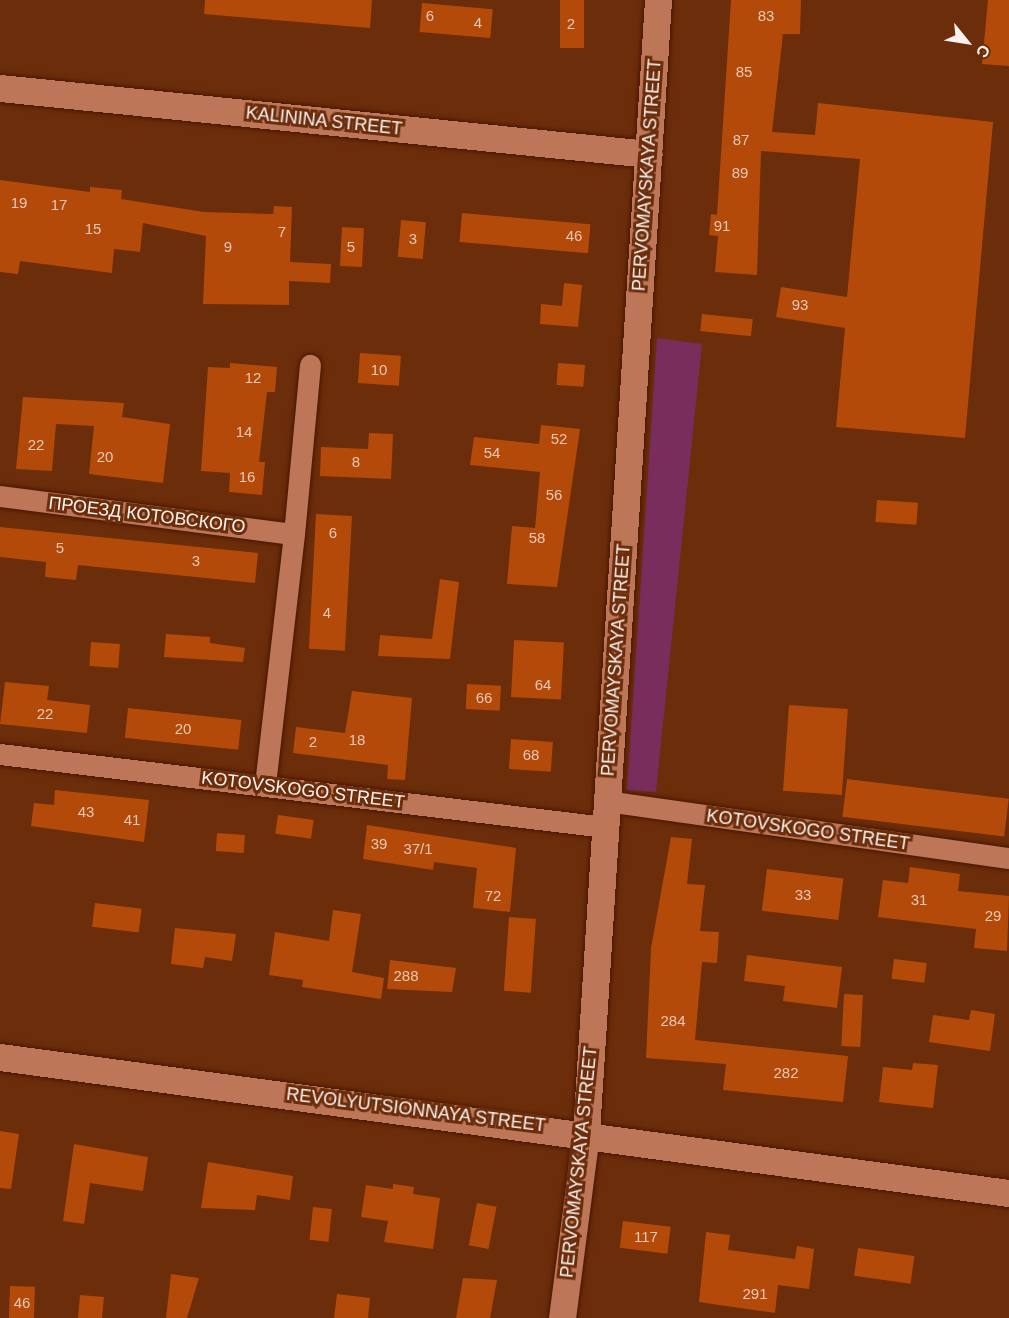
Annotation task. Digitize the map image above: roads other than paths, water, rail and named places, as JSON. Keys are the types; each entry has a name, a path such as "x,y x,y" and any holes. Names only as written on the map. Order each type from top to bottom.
{"street":[{"name":"PERVOMAYSKAYA STREET","path":"562,1318 586,1132 658,0"},
{"name":"KALININA STREET","path":"0,88 649,154"},
{"path":"265,785 294,534 310,365"},
{"name":"ПРОЕЗД КОТОВСКОГО","path":"0,496 294,534"},
{"name":"KOTOVSKOGO STREET","path":"0,754 265,785 606,814 1009,858"},
{"name":"REVOLYUTSIONNAYA STREET","path":"0,1057 586,1132 1009,1192"}]}
